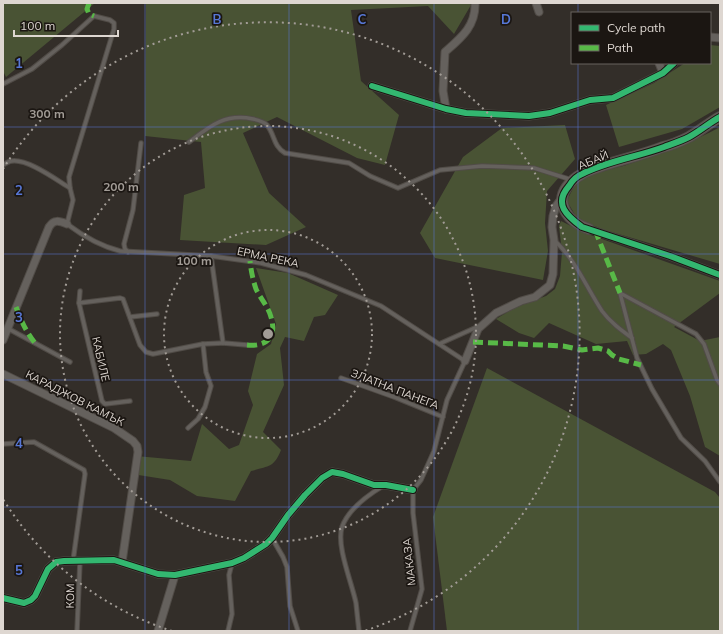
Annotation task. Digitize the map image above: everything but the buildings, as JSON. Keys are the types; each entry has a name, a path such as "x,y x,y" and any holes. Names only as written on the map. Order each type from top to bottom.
{"street":[{"path":"446,109 443,91 445,52 463,36 472,25 475,3"},
{"path":"536,3 539,12"},
{"path":"659,64 663,73"},
{"path":"372,86 446,109 466,113 528,116 550,113 590,100 613,98 663,73 673,64"},
{"name":"АБАЙ","path":"562,198 563,192 573,180 582,174 605,165 663,148 689,137 720,117"},
{"path":"562,198 565,210 571,219 582,227 670,256 720,275"},
{"path":"465,361 478,329 496,313 521,301 535,297 550,285 553,274 553,216 556,206 562,198"},
{"path":"3,340 49,227 55,221 67,224"},
{"name":"КАРАДЖОВ КАМЪК","path":"3,374 114,428 133,441 137,446 138,452 122,562"},
{"path":"3,598 24,603 31,600 35,596 48,569 56,562 114,560 158,574 175,575 232,563 244,558 266,544 305,494 322,478 332,472 343,474 374,485 386,485 413,490"},
{"path":"158,631 175,575"}],"lane":[{"path":"3,84 32,69 62,45 94,16 110,20 114,23 114,29 69,177 73,200 67,224"},
{"path":"189,142 211,125 221,120 234,117 249,118 260,121 266,125 278,149 285,153 349,163 370,176 398,188 440,170 482,166 534,168 573,180"},
{"path":"128,252 125,249 124,244 133,210 141,143"},
{"path":"3,165 11,160 21,162 34,167 70,188"},
{"name":"ЕРМА РЕКА","path":"67,224 85,237 111,249 128,252 211,256 261,262 306,275 381,306 465,361"},
{"path":"554,240 564,249 603,311 614,325 632,338"},
{"path":"211,256 223,343"},
{"name":"КАБИЛЕ","path":"80,291 79,303 102,401 105,404 130,401"},
{"path":"720,384 717,380 704,344 696,334 620,293 637,358 652,389 682,438 706,461 720,482"},
{"path":"79,303 120,298 124,302 140,345 146,352 153,354 203,344 223,343 247,345"},
{"path":"130,317 157,314"},
{"path":"439,344 484,324"},
{"path":"7,328 70,362"},
{"path":"188,428 198,419 205,407 211,386 206,372 203,344"},
{"path":"413,490 421,480 434,451 447,400 465,361"},
{"name":"ЗЛАТНА ПАНЕГА","path":"341,378 443,417"},
{"name":"КОМ","path":"3,444 34,442 84,470 85,474 76,561 77,631"},
{"path":"359,631 356,604 341,543 342,527 350,513 374,492 386,485"},
{"name":"МАКАЗА","path":"410,631 422,589 413,513 413,490"},
{"path":"272,538 287,567 290,606 298,631"},
{"path":"229,630 232,614 229,575 232,563"}],"green space":[{"path":"3,3 95,3 6,77 3,71"},
{"path":"146,3 470,3 471,5 454,34 428,6 351,10 361,81 399,115 385,165 357,158 277,117 243,133 269,193 306,227 266,245 180,240 184,195 205,188 201,142 145,136"},
{"path":"711,45 720,46 720,107 682,129 619,147 606,105 654,83 683,64 711,64"},
{"path":"565,125 575,159 547,191 545,223 548,251 543,280 435,258 420,233 463,157 502,128"},
{"path":"720,127 720,264 605,230 584,222 575,215 567,201 576,185 583,179 666,151 699,138"},
{"path":"561,221 585,233 720,281 720,293 674,327 700,341 720,337 720,456 705,447 690,396 671,350 663,344 646,354 633,355 627,341 596,344 549,323 534,338 519,333 496,319 516,307 546,296 555,289 560,276 562,252 559,226"},
{"path":"256,268 288,273 338,295 325,315 314,317 304,341 285,337 280,348 284,385 263,432 281,450 276,460 266,467 251,471 235,501 197,496 170,480 132,474 136,456 191,461 202,424 229,449 239,445 253,405 248,391 257,354 271,344 276,324"},
{"path":"487,368 715,492 720,498 720,631 447,631 433,517"}],"marked path":[{"path":"89,3 87,9 89,14 94,16"},
{"path":"595,230 620,293"},
{"path":"247,345 265,342 269,339 273,330 270,313 256,289 250,261"},
{"path":"16,307 24,326 35,343"},
{"path":"473,342 563,346 582,350 598,348 608,351 619,359 641,365"}],"cycle path":[{"path":"372,86 446,109 466,113 529,116 550,113 590,100 613,98 663,73 673,64"},
{"path":"720,117 683,140 612,162 576,177 564,192 562,198 562,204 567,214 582,227 670,256 720,275"},
{"path":"3,598 24,603 31,600 35,596 48,569 56,562 114,560 158,574 175,575 232,563 244,558 266,544 305,495 322,478 332,472 343,474 374,485 386,485 413,490"}]}
